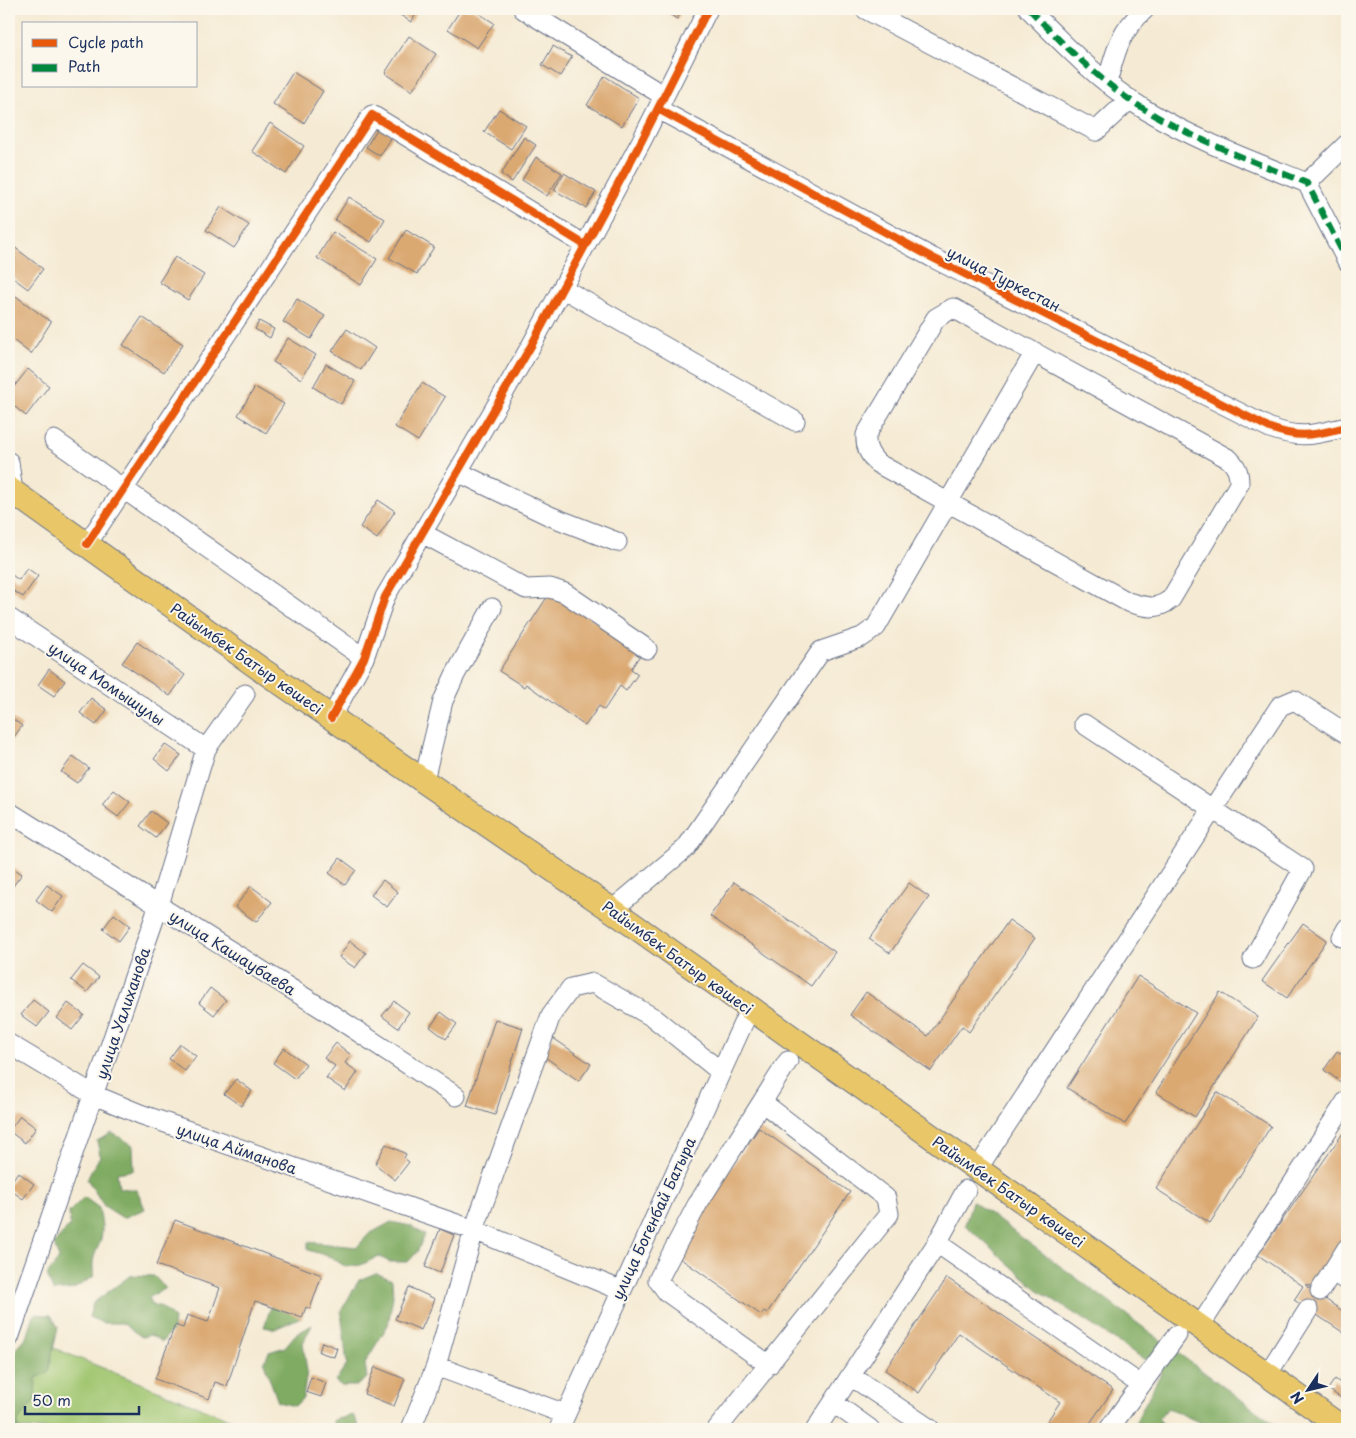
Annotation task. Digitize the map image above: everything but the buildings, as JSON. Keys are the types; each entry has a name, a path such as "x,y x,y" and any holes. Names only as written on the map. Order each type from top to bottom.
{"main road":[{"name":"Райымбек Батыр көшесі","path":"11,491 331,718 612,910 1344,1429"}],"street":[{"name":"улица Туркестан","path":"523,9 661,102 933,258 1270,428 1292,436 1309,435 1347,427"},
{"path":"331,718 364,658 385,597 562,288 708,9"},
{"path":"865,9 1096,131 1130,99"},
{"path":"1029,9 1074,56 1130,99 1193,137 1307,184 1347,261"},
{"path":"1107,83 1118,42 1134,19 1145,9"},
{"path":"87,544 372,115 585,245"},
{"path":"1307,184 1347,144"},
{"path":"562,288 795,421"},
{"path":"953,308 1229,459 1236,466 1239,474 1239,484 1171,599 1163,606 1152,609 1128,602 948,500 877,463 870,455 866,445 866,435 936,318 942,312 953,308"},
{"path":"612,910 686,848 821,651 862,637 876,627 1035,352"},
{"path":"54,440 124,487 364,658"},
{"path":"9,462 11,491"},
{"path":"458,472 550,516 617,542"},
{"path":"422,533 526,589 550,588 565,593 647,649"},
{"path":"424,780 443,701 455,675 492,608"},
{"name":"улица Момышулы","path":"9,618 206,749"},
{"name":"улица Уалиханова","path":"9,1338 16,1296 94,1096 159,905 206,749 245,694"},
{"path":"978,1168 1280,706 1294,700 1347,734"},
{"path":"1084,724 1211,810 1219,811 1303,869 1253,959"},
{"name":"улица Кашаубаева","path":"9,812 159,905 456,1096"},
{"path":"412,1429 436,1366 474,1230 551,1015 570,988 594,983 654,1018 721,1072"},
{"name":"улица Богенбай Батыра","path":"562,1422 620,1290 750,1008"},
{"name":"улица Айманова","path":"9,1044 94,1096 140,1114 474,1230 620,1290"},
{"path":"769,1364 667,1292 658,1280 697,1205 788,1061"},
{"path":"1200,1326 1347,1100"},
{"path":"718,1429 890,1214 886,1198 762,1102"},
{"path":"816,1429 937,1243 966,1190"},
{"path":"937,1243 1141,1386"},
{"path":"1320,1291 1340,1276 1347,1248"},
{"path":"1267,1374 1308,1310"},
{"path":"1109,1429 1177,1335"},
{"path":"436,1366 562,1422"},
{"path":"851,1376 930,1429"},
{"path":"834,1403 870,1429"}],"green space":[{"path":"112,1133 133,1145 134,1170 117,1173 119,1188 137,1190 145,1209 123,1218 104,1206 87,1179 100,1156 97,1141"},
{"path":"84,1197 99,1208 102,1224 100,1242 93,1261 94,1276 74,1289 53,1291 47,1275 59,1259 54,1244 70,1225 69,1212"},
{"path":"972,1201 1281,1429 1206,1429 1203,1424 1168,1408 1158,1419 1169,1429 1132,1429 1162,1371 1037,1289 965,1225"},
{"path":"391,1222 411,1226 425,1235 417,1252 408,1262 389,1262 379,1256 361,1265 346,1267 331,1257 308,1250 308,1242 357,1247 369,1234"},
{"path":"376,1273 392,1280 393,1296 388,1325 365,1363 367,1378 356,1386 342,1386 335,1381 347,1365 341,1311 359,1280"},
{"path":"131,1275 154,1276 166,1288 149,1297 153,1306 160,1306 174,1318 173,1329 162,1342 151,1335 142,1337 122,1323 103,1323 89,1317 93,1303"},
{"path":"273,1301 301,1317 275,1329 264,1327"},
{"path":"34,1314 51,1315 58,1327 48,1373 36,1378 35,1400 18,1421 18,1429 9,1429 9,1383 12,1380 16,1349 28,1335"},
{"path":"312,1325 303,1343 307,1371 303,1398 295,1406 278,1402 264,1363 269,1352 285,1347 295,1335"},
{"path":"41,1343 254,1429 9,1429 9,1422"},
{"path":"353,1415 360,1429 334,1429 333,1420"}],"marked path":[{"path":"1029,9 1098,75 1144,109 1183,131 1307,183 1347,261"}],"cycle path":[{"path":"331,718 364,658 385,597 531,346 642,140 708,9"},
{"path":"658,109 933,258 1270,428 1291,434 1309,435 1347,427"},
{"path":"87,544 372,115 585,245"}]}
